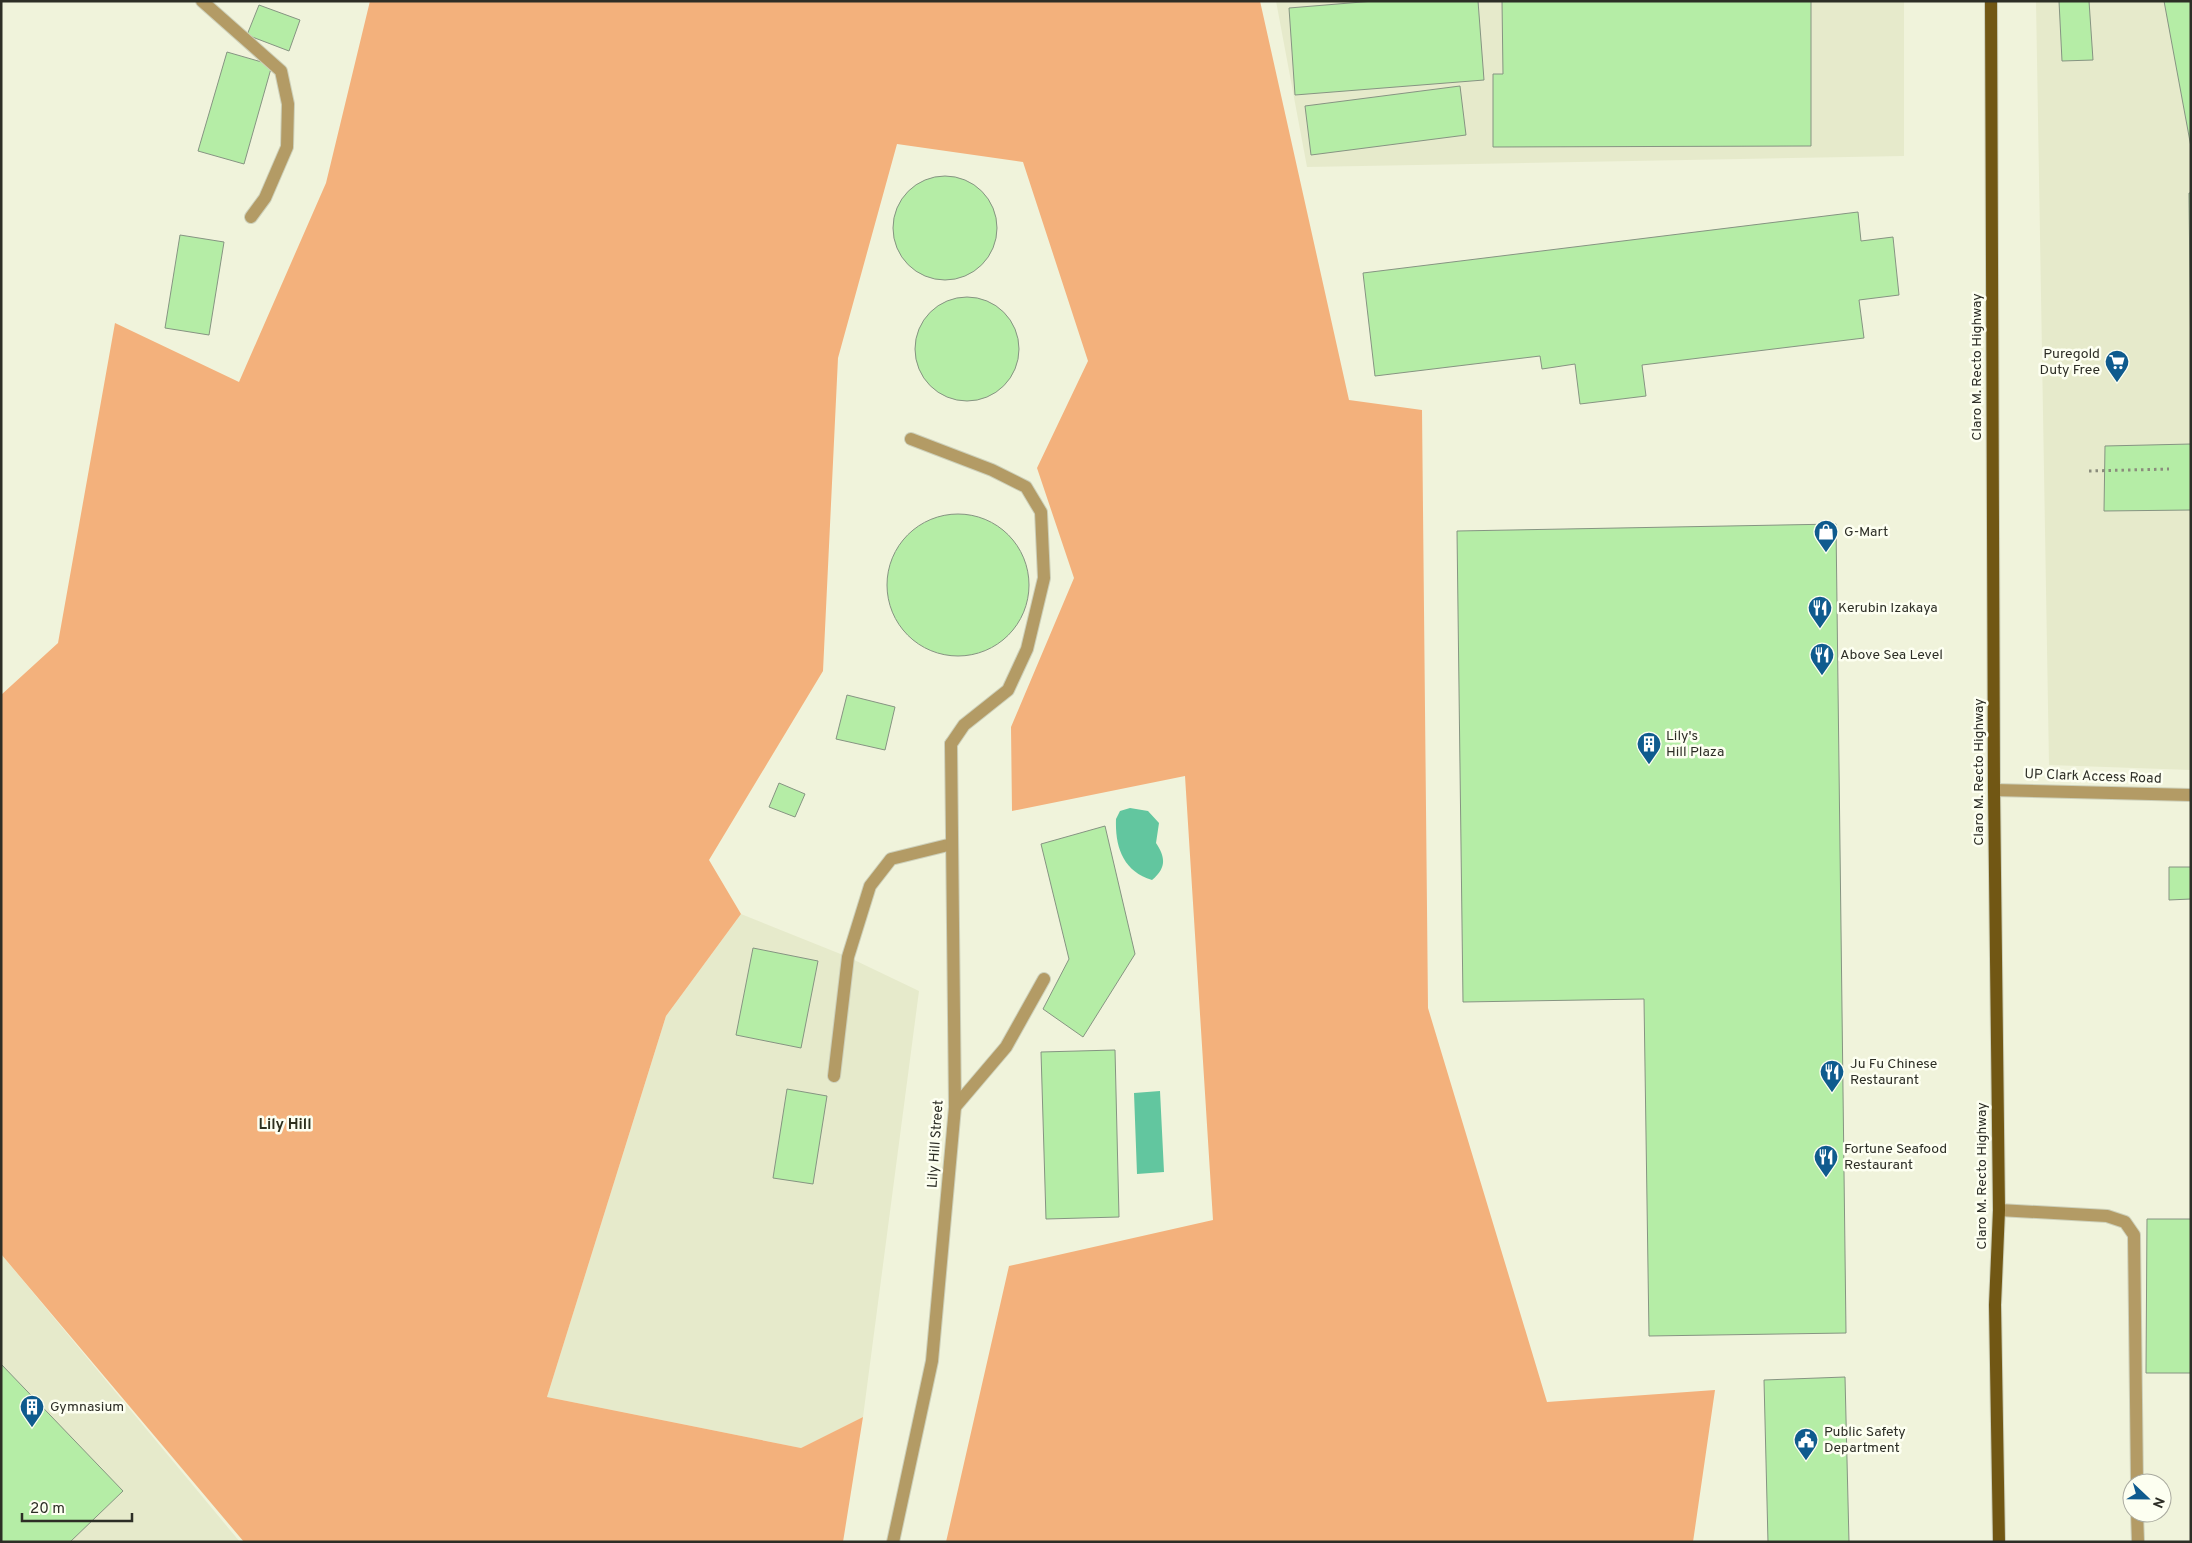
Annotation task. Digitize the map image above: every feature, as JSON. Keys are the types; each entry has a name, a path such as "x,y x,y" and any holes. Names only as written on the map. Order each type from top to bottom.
{"main road":[{"name":"Claro M. Recto Highway","path":"1991,1 1994,790 1999,1210 1994,1305 1998,1542"}],"street":[{"path":"202,1 281,71 288,104 287,148 265,198 251,217"},
{"name":"Lily Hill Street","path":"893,1542 932,1361 956,1107 950,744 964,725 1008,690 1027,649 1044,578 1041,512 1026,487 992,470 911,439"},
{"name":"UP Clark Access Road","path":"1994,790 2191,795"},
{"path":"834,1076 848,957 870,886 891,859 952,844"},
{"path":"956,1107 1006,1047 1044,979"},
{"path":"1999,1210 2107,1216 2125,1222 2134,1235 2137,1473"},
{"path":"2137,1523 2138,1542"}],"path":[{"path":"2089,471 2169,469"}],"shaded area":[{"path":"370,1 1260,1 1349,400 1422,410 1428,1008 1547,1402 1715,1390 1693,1542 946,1542 1009,1266 1213,1220 1185,776 1012,811 1011,727 1074,578 1037,468 1088,361 1023,162 897,144 838,358 823,671 709,860 741,914 666,1016 547,1397 801,1448 863,1417 843,1542 244,1542 1,1254 1,695 58,643 115,323 239,382 326,183"},
{"path":"1276,1 1904,1 1904,156 1307,167"},
{"name":"Puregold Duty Free","path":"2036,1 2191,1 2191,770 2049,765"},
{"path":"1130,808 1148,811 1159,823 1156,843 1162,853 1163,863 1157,876 1152,880 1134,871 1123,857 1119,848 1116,819 1120,811"},
{"path":"741,914 848,957 919,991 863,1417 801,1448 547,1397 666,1016"},
{"path":"1160,1091 1164,1172 1137,1174 1134,1093"},
{"path":"1,1254 240,1542 1,1542"}],"building":[{"path":"1374,1 1478,1 1484,80 1295,95 1289,8"},
{"path":"1502,1 1811,1 1811,146 1493,147 1493,74 1503,74"},
{"path":"2059,1 2089,1 2093,60 2062,61"},
{"path":"2164,1 2191,1 2191,147"},
{"path":"259,5 300,20 289,51 247,35"},
{"path":"227,52 272,65 244,164 198,151"},
{"path":"1460,86 1466,135 1311,155 1305,106"},
{"path":"945,176 965,180 982,191 993,208 997,228 993,248 982,265 965,276 945,280 925,276 908,265 897,248 893,228 897,208 908,191 925,180"},
{"path":"2189,193 2191,193 2191,373"},
{"path":"1858,212 1861,241 1893,237 1899,295 1859,300 1864,338 1642,365 1646,396 1580,404 1575,364 1542,369 1540,356 1375,376 1363,273"},
{"path":"180,235 224,242 209,335 165,328"},
{"path":"967,297 987,301 1004,312 1015,329 1019,349 1015,369 1004,386 987,397 967,401 947,397 930,386 919,369 915,349 919,329 930,312 947,301"},
{"path":"2191,444 2191,510 2104,511 2105,446"},
{"path":"958,514 985,520 997,526 1008,535 1017,546 1023,558 1029,585 1023,612 1017,624 1008,635 997,644 985,650 958,656 931,650 919,644 908,635 899,624 893,612 887,585 893,558 899,546 908,535 919,526 931,520"},
{"name":"Lily's Hill Plaza","path":"1836,524 1846,1333 1649,1336 1644,999 1463,1002 1457,531"},
{"path":"847,695 895,707 885,750 836,739"},
{"path":"779,783 805,794 795,817 769,807"},
{"path":"1105,826 1135,954 1083,1037 1043,1009 1069,959 1041,844"},
{"path":"2169,867 2191,867 2191,899 2169,900"},
{"path":"753,948 818,961 801,1048 736,1035"},
{"path":"1115,1050 1119,1217 1046,1219 1041,1052"},
{"path":"787,1089 827,1096 813,1184 773,1178"},
{"path":"2147,1219 2191,1219 2191,1373 2146,1373"},
{"name":"Gymnasium","path":"1,1364 123,1491 70,1542 1,1542"},
{"name":"Public Safety Department","path":"1845,1377 1849,1542 1768,1542 1764,1380"}],"place":[{"name":"Puregold Duty Free","path":"2117,383"},
{"name":"G-Mart","path":"1826,553"},
{"name":"Kerubin Izakaya","path":"1820,629"},
{"name":"Above Sea Level","path":"1822,676"},
{"name":"Lily's Hill Plaza","path":"1649,765"},
{"name":"Ju Fu Chinese Restaurant","path":"1832,1093"},
{"name":"Fortune Seafood Restaurant","path":"1826,1178"},
{"name":"Gymnasium","path":"32,1428"},
{"name":"Public Safety Department","path":"1806,1461"}],"district":[{"name":"Lily Hill","path":"285,1125"}]}
